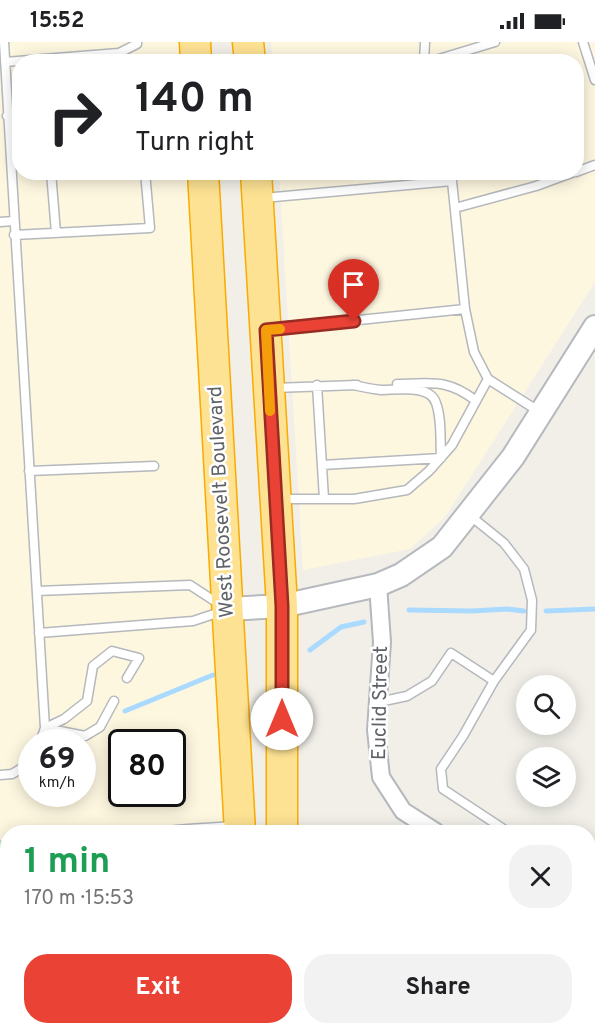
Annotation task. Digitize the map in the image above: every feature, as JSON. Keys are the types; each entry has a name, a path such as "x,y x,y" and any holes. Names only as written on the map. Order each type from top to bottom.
{"highway":[{"name":"West Roosevelt Boulevard","path":"203,180 240,825"},
{"path":"257,186 282,606 282,825"}],"main road":[{"path":"228,609 282,606 378,585 401,575 442,547 513,457 595,327"}],"street":[{"name":"Euclid Street","path":"378,585 382,642 376,730 381,777 403,811 425,825"}],"lane":[{"path":"4,42 45,728"},
{"path":"106,54 119,53 137,42"},
{"path":"455,54 495,42"},
{"path":"583,42 595,80"},
{"path":"4,62 12,61"},
{"path":"7,116 12,114"},
{"path":"7,116 12,118"},
{"path":"52,180 56,233"},
{"path":"15,235 150,228 146,180"},
{"path":"257,186 386,180"},
{"path":"451,180 465,309 474,352 488,379 541,412"},
{"path":"455,208 553,180"},
{"path":"0,222 14,221"},
{"path":"266,330 465,309"},
{"path":"276,500 354,500 407,490 452,445 488,379"},
{"path":"269,389 316,385 447,383 461,389 475,400"},
{"path":"316,385 324,499"},
{"path":"353,385 428,393 435,400 438,411 441,458"},
{"path":"322,465 441,458"},
{"path":"29,471 154,466"},
{"path":"468,514 504,543 524,569 532,600 531,630 494,681 463,736 441,769 442,789 497,825"},
{"path":"37,591 190,585 228,609"},
{"path":"39,633 193,621 228,609"},
{"path":"45,728 64,719 87,701 93,666 112,651 139,658 127,678"},
{"path":"379,702 407,696 432,681 451,653 494,681"},
{"path":"45,728 85,736 100,727 114,700"},
{"path":"0,775 12,774 18,770"}],"shaded area":[{"path":"0,42 183,42 184,54 12,54 12,180 193,180 239,824 0,825"},
{"path":"271,42 595,42 595,282 445,517 410,549 303,570 279,180 584,180 584,54 272,54"}],"waterway":[{"path":"409,610 507,609 524,611"},
{"path":"546,611 595,609"},
{"path":"310,650 341,627 364,622"},
{"path":"125,711 213,675"}],"slow traffic":[{"path":"270,411 266,330 280,329"}],"route":[{"path":"282,719 282,606 266,330 354,321"}]}
